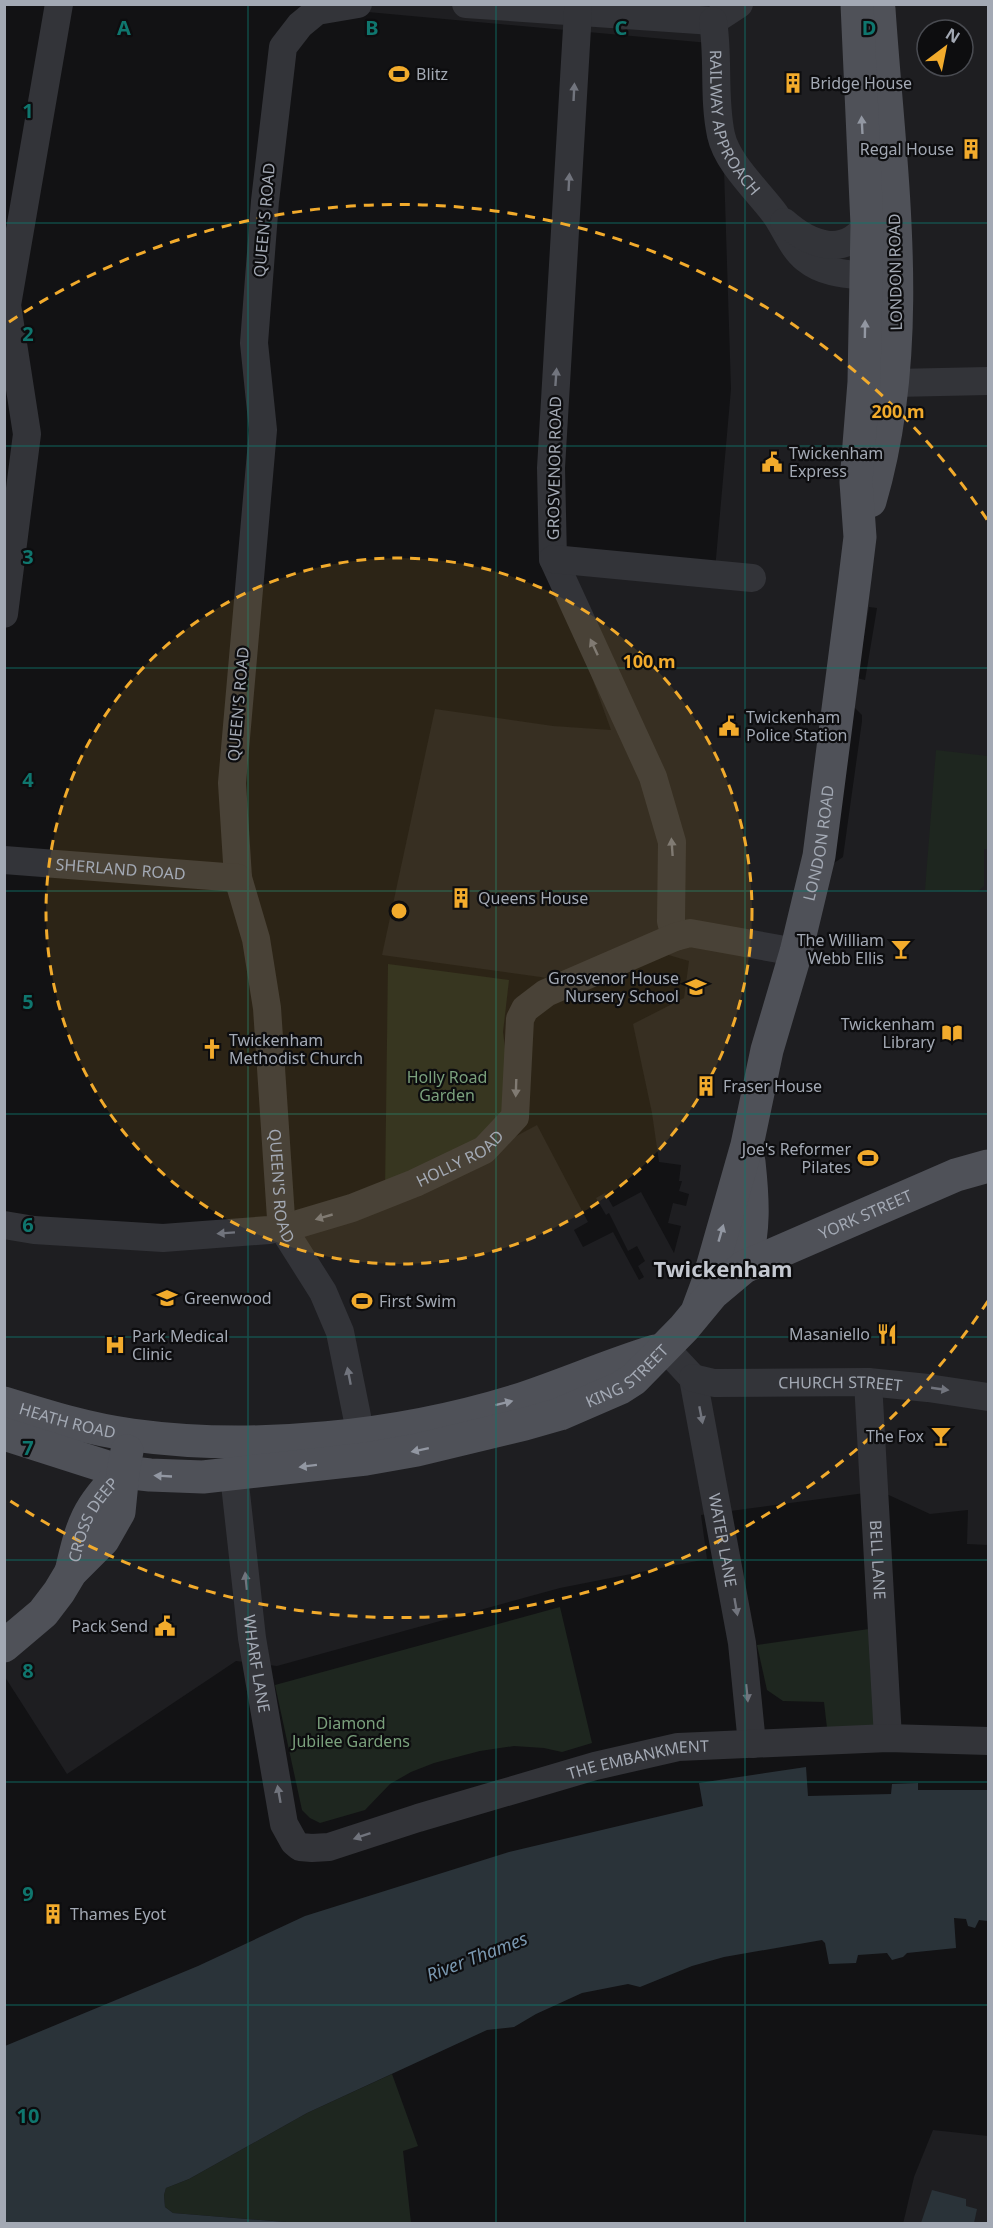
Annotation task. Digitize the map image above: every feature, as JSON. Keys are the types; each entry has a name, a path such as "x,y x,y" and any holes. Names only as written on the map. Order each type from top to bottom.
{"main road":[{"name":"LONDON ROAD","path":"857,4 867,225 881,276"},
{"name":"LONDON ROAD","path":"698,1309 708,1282 747,1145 767,1050 796,952 819,855 860,537 886,434 879,382 881,276 894,212 879,4"},
{"name":"LONDON ROAD","path":"665,1347 698,1309 744,1267 751,1240 754,1207 747,1145"},
{"name":"YORK STREET","path":"744,1267 956,1175 988,1166"},
{"name":"KING STREET","path":"131,1435 172,1439 417,1450 560,1414 620,1388 634,1379 665,1347"},
{"name":"HEATH ROAD","path":"4,1403 67,1422 131,1435"},
{"name":"HEATH ROAD","path":"4,1434 123,1472"},
{"name":"CROSS DEEP","path":"4,1646 43,1612 59,1592 70,1572 83,1525 103,1491 123,1472 131,1435"},
{"name":"KING STREET","path":"123,1472 177,1477 234,1475 363,1446"}],"street":[{"path":"4,614 27,434 7,305 59,4"},
{"name":"QUEEN'S ROAD","path":"358,4 317,11 300,26 283,47 265,201 254,343 263,430 232,783 238,878 256,939 267,1008 281,1218 287,1235 323,1292 340,1332 363,1446"},
{"path":"466,4 713,21 739,4"},
{"name":"GROSVENOR ROAD","path":"578,11 552,459 553,559 653,777 672,842 672,921 675,937"},
{"name":"RAILWAY APPROACH","path":"713,21 716,41 718,119 729,155 776,215 796,249 810,262 836,272 881,276"},
{"name":"RAILWAY APPROACH","path":"776,215 806,238 822,244 842,245 850,242 859,236 867,225"},
{"path":"879,382 988,381"},
{"path":"553,559 752,578"},
{"name":"SHERLAND ROAD","path":"4,860 238,878"},
{"name":"HOLLY ROAD","path":"4,1225 34,1230 163,1238 268,1230 352,1208 415,1183 484,1149 515,1117 518,1029 525,1009 546,993 675,937 690,933 796,952"},
{"path":"665,1347 693,1378"},
{"name":"CHURCH STREET","path":"693,1378 714,1383 868,1382 988,1397"},
{"name":"WATER LANE","path":"693,1378 742,1643 752,1744"},
{"name":"BELL LANE","path":"868,1382 888,1738"},
{"name":"WHARF LANE","path":"234,1475 252,1638 284,1824 294,1842 300,1846"},
{"name":"THE EMBANKMENT","path":"300,1846 329,1847 418,1818 595,1766 678,1747 888,1738 988,1741"}],"shaded area":[{"path":"291,5 988,5 988,1545 967,1544 968,1510 930,1514 880,1491 701,1515 707,1559 560,1588 277,1666 236,1661 67,1774 5,1677 4,1219 166,1235 395,1201 537,1125 588,1222 574,1230 583,1247 613,1232 639,1280 644,1277 638,1266 645,1261 637,1246 628,1251 609,1213 606,1215 596,1198 605,1193 613,1207 641,1192 674,1253 681,1226 668,1223 673,1203 686,1206 689,1194 679,1191 682,1181 679,1181 681,1165 659,1162 652,1113 633,1024 684,998 689,961 655,951 555,979 382,955 435,709 553,726 611,730 552,567 714,581 731,389 720,44","holes":["869,607 877,608 865,680 857,678","854,707 862,715 862,721 843,857 834,863"]},
{"path":"933,2130 988,2136 988,2223 903,2224 914,2177"}],"green space":[{"path":"936,750 988,756 988,849 984,849 984,886 977,892 925,890"},
{"name":"Holly Road Garden","path":"388,964 509,980 503,1032 511,1095 498,1126 385,1192"},
{"name":"Diamond Jubilee Gardens","path":"560,1607 592,1743 562,1752 514,1746 480,1751 434,1763 411,1772 390,1784 365,1810 320,1823 310,1818 302,1810 275,1685"},
{"path":"876,1628 878,1727 827,1728 824,1702 783,1701 767,1690 757,1645"},
{"path":"392,2074 418,2146 403,2151 411,2223 298,2223 173,2213 165,2207 166,2188 189,2179 307,2113"}],"water":[{"name":"River Thames","path":"806,1767 808,1796 891,1794 892,1784 918,1783 918,1790 988,1790 988,1921 979,1920 975,1928 968,1926 966,1919 954,1918 956,1948 907,1953 903,1957 892,1960 887,1953 858,1955 856,1963 829,1964 825,1943 822,1940 724,1957 692,1966 640,1987 628,1984 582,1993 514,2027 487,2030 307,2113 189,2179 166,2188 164,2195 165,2207 173,2213 298,2223 5,2223 5,2046 198,1966 305,1916 509,1852 703,1806 699,1783"},
{"path":"932,2190 966,2199 966,2206 977,2209 974,2223 921,2223"}],"place":[{"name":"Blitz","path":"399,74"},
{"name":"Bridge House","path":"793,83"},
{"name":"Regal House","path":"971,149"},
{"name":"Twickenham Express","path":"772,462"},
{"name":"Twickenham Police Station","path":"729,726"},
{"name":"Queens House","path":"461,898"},
{"name":"The William Webb Ellis","path":"901,949"},
{"name":"Grosvenor House Nursery School","path":"696,987"},
{"name":"Twickenham Library","path":"952,1033"},
{"name":"Twickenham Methodist Church","path":"212,1049"},
{"name":"Fraser House","path":"706,1086"},
{"name":"Joe's Reformer Pilates","path":"868,1158"},
{"name":"Greenwood","path":"167,1298"},
{"name":"First Swim","path":"362,1301"},
{"name":"Masaniello","path":"887,1334"},
{"name":"Park Medical Clinic","path":"115,1345"},
{"name":"The Fox","path":"941,1436"},
{"name":"Pack Send","path":"165,1626"},
{"name":"Thames Eyot","path":"53,1914"}],"district":[{"name":"Twickenham","path":"723,1269"}]}
